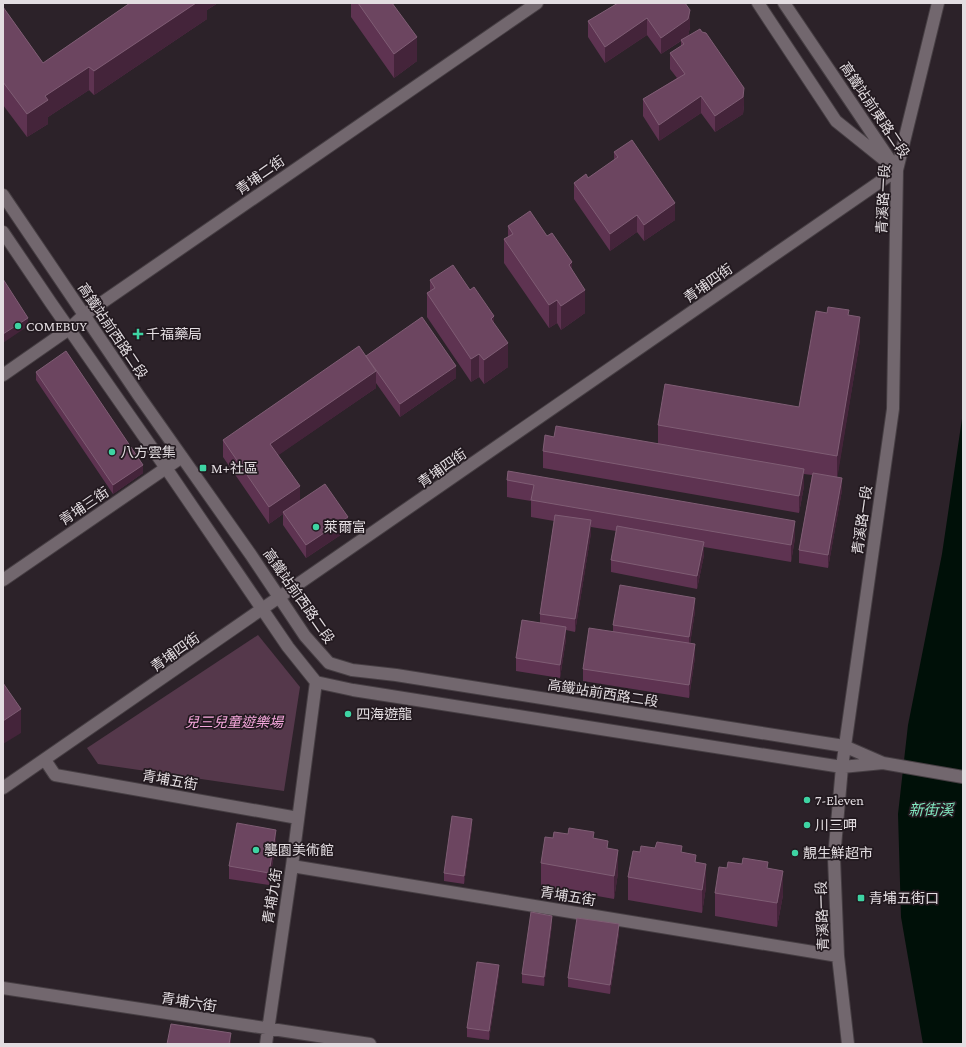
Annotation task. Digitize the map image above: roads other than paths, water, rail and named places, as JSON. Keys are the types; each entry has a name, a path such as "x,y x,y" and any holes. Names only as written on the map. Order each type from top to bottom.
{"street":[{"name":"青埔二街","path":"3,375 69,329 84,315 536,3"},
{"name":"高鐵站前東路二段","path":"758,3 836,121 898,170"},
{"name":"高鐵站前東路二段","path":"784,3 898,170"},
{"name":"青溪路一段","path":"848,1044 838,956 834,858 844,746 893,409 898,170 938,3"},
{"name":"青埔四街","path":"3,788 898,170"},
{"name":"高鐵站前西路二段","path":"3,195 305,636 329,663 352,670 412,678 844,746 883,763"},
{"path":"3,232 262,610 288,647 316,682 353,690 842,766 883,763 963,777"},
{"name":"青埔三街","path":"3,580 182,456"},
{"name":"青埔九街","path":"266,1044 292,866 316,682"},
{"name":"青埔五街","path":"45,760 55,775 298,818"},
{"name":"青埔五街","path":"292,866 838,956"},
{"name":"青埔六街","path":"3,988 370,1044"}],"water":[{"name":"新街溪","path":"963,412 963,1044 923,1044 901,917 898,814 908,725 942,554"}],"place":[{"name":"COMEBUY","path":"18,326"},
{"name":"千福藥局","path":"138,334"},
{"name":"八方雲集","path":"112,452"},
{"name":"M+社區","path":"203,468"},
{"name":"萊爾富","path":"316,527"},
{"name":"四海遊龍","path":"348,714"},
{"name":"7-Eleven","path":"807,800"},
{"name":"川三呷","path":"807,825"},
{"name":"襲園美術館","path":"256,850"},
{"name":"靚生鮮超市","path":"795,853"},
{"name":"青埔五街口","path":"861,898"}],"park label":[{"name":"兒三兒童遊樂場","path":"234,722"}]}
